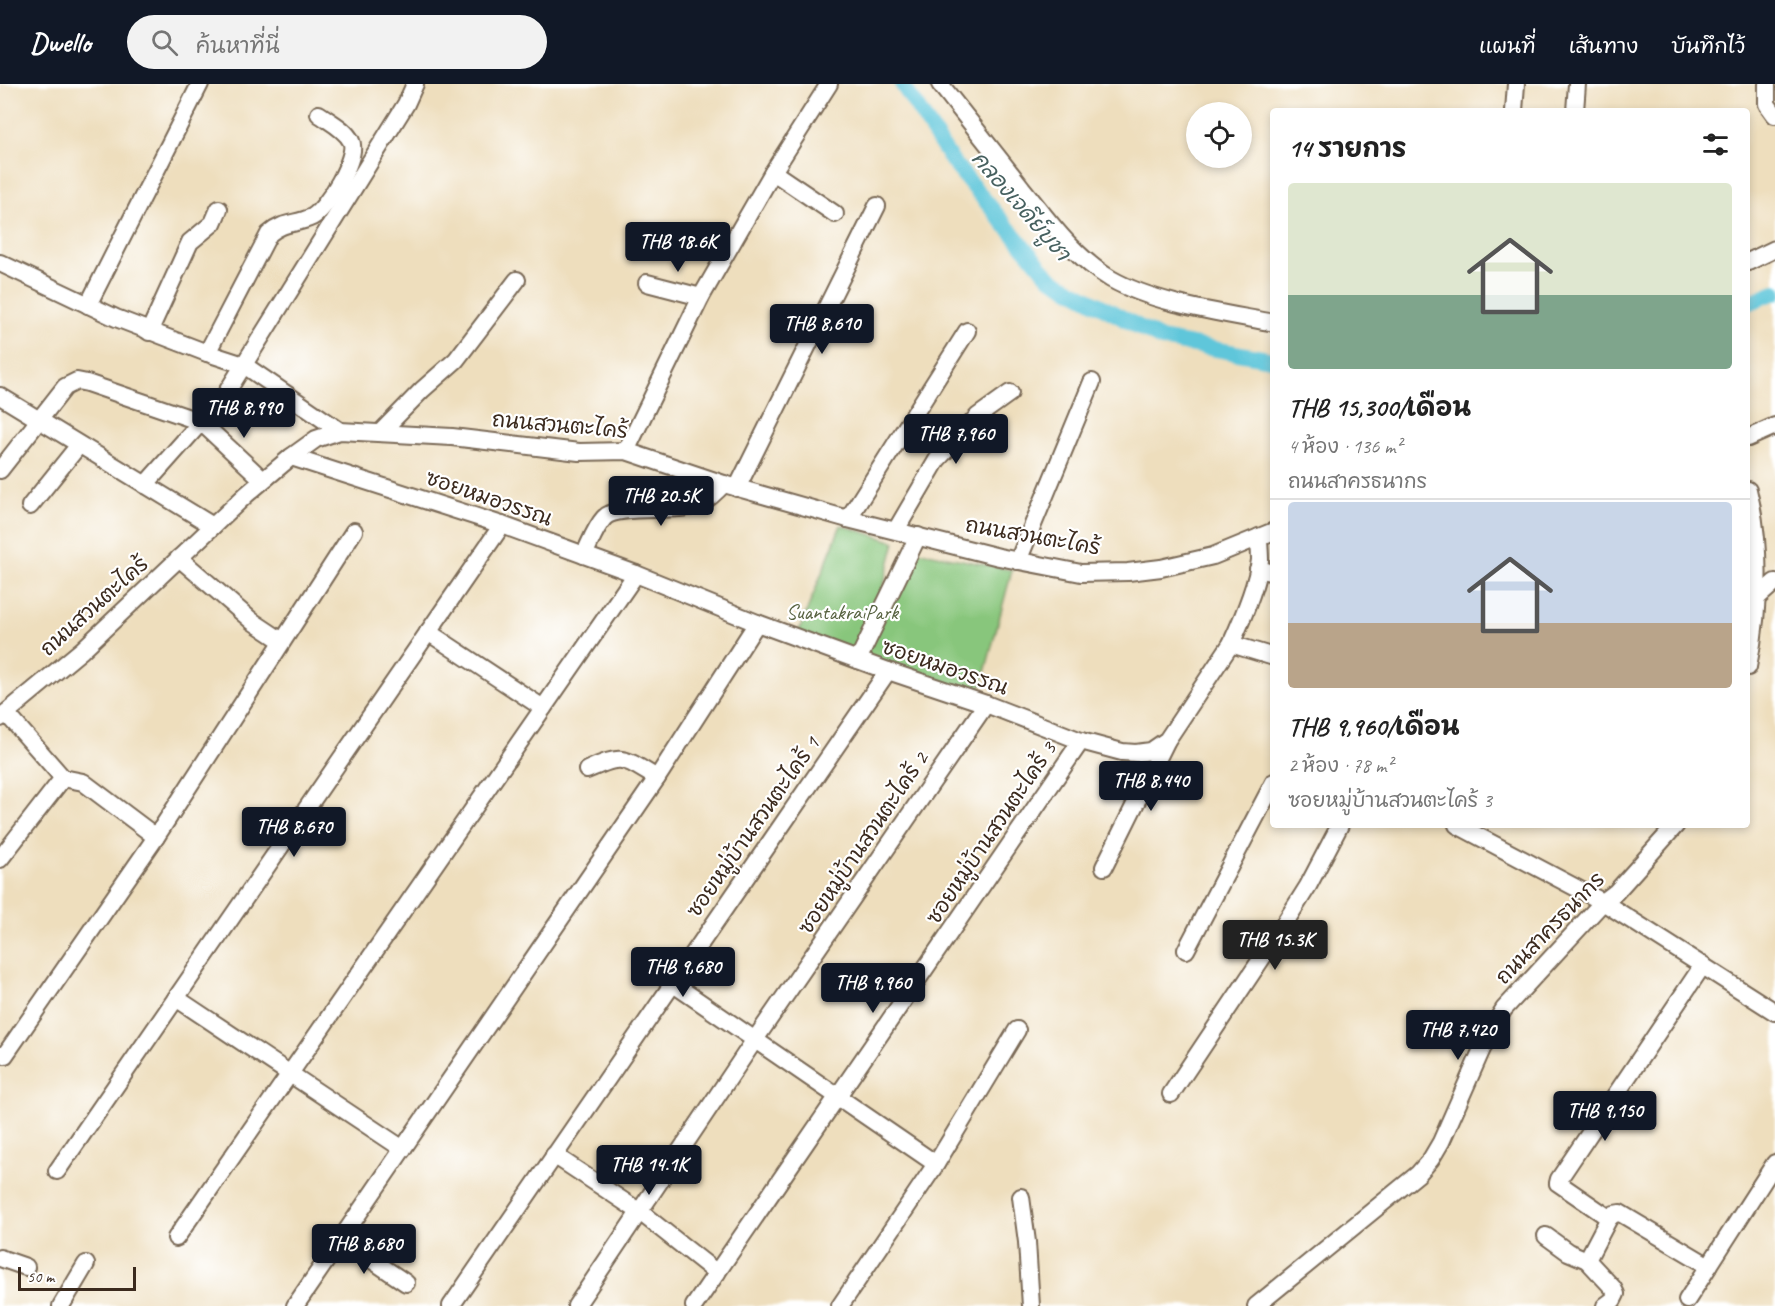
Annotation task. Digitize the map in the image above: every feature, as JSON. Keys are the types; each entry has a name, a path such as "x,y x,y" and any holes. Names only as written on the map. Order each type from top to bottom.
{"street":[{"path":"88,305 200,84"},
{"path":"145,485 225,395 340,195 406,104 415,84"},
{"path":"626,451 701,297 773,172 829,84"},
{"path":"940,84 1061,237 1110,278 1134,290 1189,306 1270,322"},
{"path":"1514,108 1516,84"},
{"path":"1575,108 1576,84"},
{"path":"1767,84 1767,104 1775,116"},
{"path":"207,353 269,234 278,226 313,217 327,203 340,195 352,143 345,133 319,114"},
{"path":"773,172 835,214"},
{"path":"584,555 604,518 612,513 629,510 654,511 699,504 731,486 876,206"},
{"path":"149,332 190,242 213,223 219,209"},
{"path":"1750,261 1775,249"},
{"path":"0,263 149,332 244,365 340,431"},
{"path":"380,433 422,390 456,360 517,280"},
{"path":"647,283 701,297"},
{"path":"848,519 967,331"},
{"path":"0,470 66,387 77,381 201,422 263,480"},
{"path":"1018,561 1092,382"},
{"path":"896,530 937,460 978,416 1010,393"},
{"path":"0,396 213,526"},
{"path":"1750,437 1775,426"},
{"name":"ถนนสวนตะไคร้","path":"3,716 82,650 263,480 316,439 340,431 452,437 579,452 626,451 731,486 848,519 1018,561 1081,573 1128,572 1161,568 1213,556 1266,534"},
{"path":"30,506 79,445"},
{"name":"ซอยหมอวรรณ","path":"291,457 502,525 636,574 757,623 986,704 1081,741 1122,752 1136,753 1151,751 1167,741"},
{"path":"1750,498 1756,547 1756,598 1750,656"},
{"path":"57,1171 502,525"},
{"path":"0,1055 5,1055 156,837 354,531"},
{"path":"1104,867 1167,741 1231,644 1266,571 1260,558 1266,534"},
{"path":"858,660 918,536"},
{"path":"179,558 252,621 282,641"},
{"path":"176,1238 636,574"},
{"path":"1756,598 1775,582"},
{"path":"295,1306 657,778 757,623"},
{"path":"428,632 543,708"},
{"path":"1231,644 1270,656"},
{"name":"ซอยหมู่บ้านสวนตะไคร้ 1","path":"452,1306 888,671"},
{"name":"ซอยหมู่บ้านสวนตะไคร้ 2","path":"576,1306 754,1041 986,704"},
{"path":"3,716 63,778 83,782 156,837"},
{"name":"ซอยหมู่บ้านสวนตะไคร้ 3","path":"694,1306 1081,741"},
{"path":"587,770 610,759 618,758 657,778"},
{"path":"0,859 63,778"},
{"path":"1186,950 1270,790"},
{"path":"1171,1094 1292,912 1338,828"},
{"path":"1463,828 1603,902 1775,1012"},
{"name":"ถนนสาครธนากร","path":"1256,1306 1418,1174 1431,1159 1441,1142 1489,1033 1504,1009 1603,902 1616,892 1673,828"},
{"path":"1609,1218 1563,1188 1558,1183 1559,1179 1703,964"},
{"path":"672,983 936,1164"},
{"path":"176,998 402,1149"},
{"path":"840,1306 936,1164 1017,1030"},
{"path":"554,1155 640,1212 717,1273"},
{"path":"1687,1300 1775,1163"},
{"path":"1021,1197 1027,1242 1031,1306"},
{"path":"1587,1260 1609,1218 1620,1213 1709,1266"},
{"path":"1546,1236 1568,1252 1587,1260 1613,1288 1616,1294 1613,1300 1605,1306"},
{"path":"341,1239 406,1283"},
{"path":"0,1258 26,1268"},
{"path":"61,1306 86,1264"}],"green space":[{"name":"SuantakraiPark","path":"841,525 895,542 866,653 918,551 1012,570 978,699 798,633"}],"waterway":[{"name":"คลองเจดีย์บูชา","path":"902,84 952,161 1050,278 1161,339 1270,359"},
{"name":"คลองเจดีย์บูชา","path":"1750,302 1775,292"}]}
